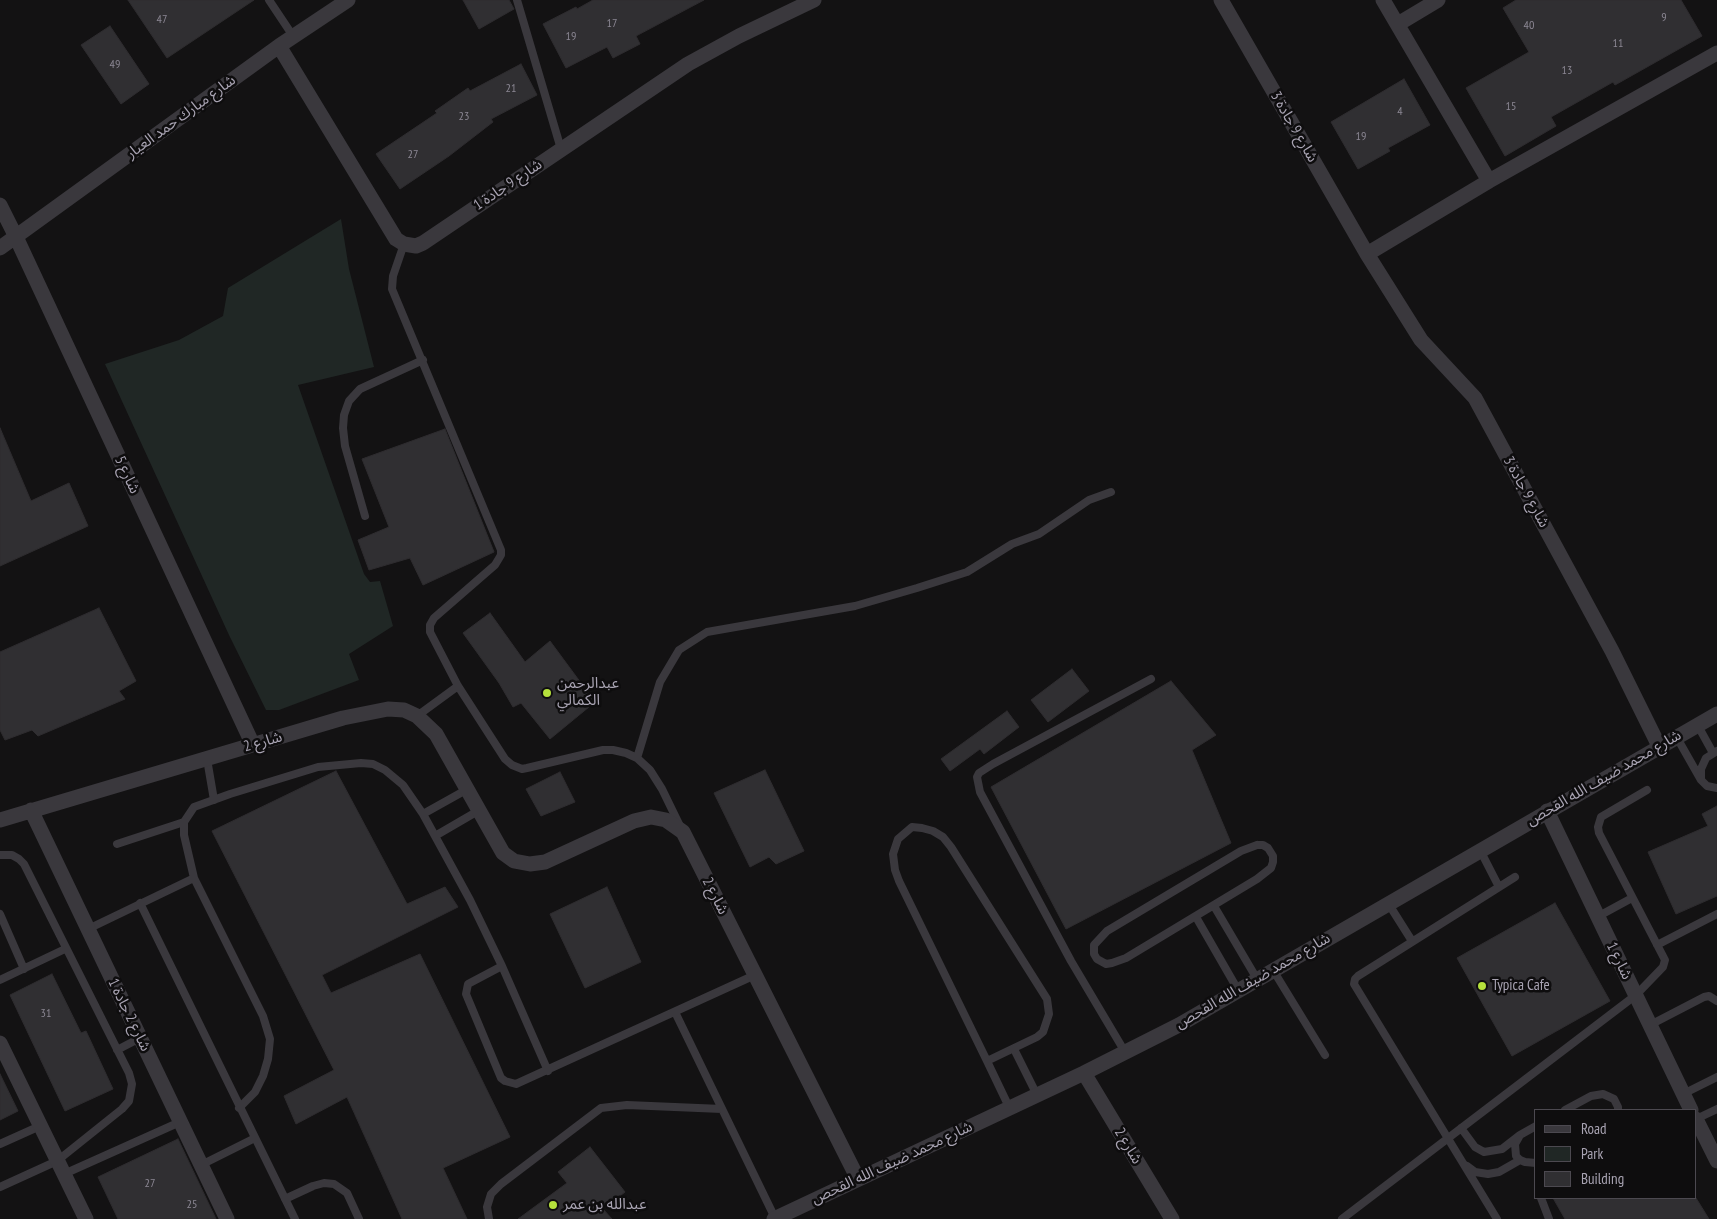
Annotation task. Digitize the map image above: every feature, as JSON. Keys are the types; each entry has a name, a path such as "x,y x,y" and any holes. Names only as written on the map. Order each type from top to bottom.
{"street":[{"name":"شارع مبارك حمد العيار","path":"0,248 293,36 348,0"},
{"name":"شارع 9 جادة 1","path":"404,244 416,246 423,243 688,64 739,36 814,0"},
{"name":"شارع 9 جادة 3","path":"1221,0 1367,254 1421,340 1474,398 1612,651 1659,746"},
{"path":"1383,0 1489,181"},
{"path":"1398,24 1438,0"},
{"path":"279,46 396,239 404,244"},
{"path":"1367,254 1489,181 1717,53"},
{"name":"شارع 5","path":"0,205 253,744"},
{"name":"شارع 2","path":"0,820 343,718 388,709 404,710 417,716 436,734 478,812 503,853 514,860 530,864 545,862 634,821 651,817 666,820 683,832 858,1179"},
{"name":"شارع محمد ضيف الله القحص","path":"774,1219 1084,1073 1179,1025 1717,714"},
{"name":"شارع 2 جادة 1","path":"31,810 227,1219"},
{"name":"شارع 1","path":"1547,811 1690,1109"},
{"path":"0,1043 82,1218"},
{"name":"شارع 2","path":"1084,1073 1172,1219"},
{"path":"1697,1121 1717,1161"}],"lane":[{"path":"269,0 293,36"},
{"path":"517,0 562,149"},
{"path":"404,244 393,276 392,289 501,550 501,556 495,565 434,618 430,625 430,632 458,686 505,759 512,765 517,768 527,768 603,750 626,753 637,758 650,770 662,788 683,832"},
{"path":"366,516 345,446 344,415 349,401 360,389 423,360"},
{"path":"637,758 660,682 679,650 707,632 854,606 967,572 1012,544 1040,534 1089,500 1111,492"},
{"path":"1125,1052 1071,961 1030,885 980,792 977,777 979,773 994,764 1150,678"},
{"path":"417,716 458,686"},
{"path":"1698,724 1715,752 1706,758 1703,763 1701,780"},
{"path":"1676,736 1701,780 1707,786 1717,788"},
{"path":"207,759 214,800"},
{"path":"239,1108 255,1092 263,1076 268,1059 270,1039 263,1016 194,878 184,835 184,822 194,807 318,767 361,763 373,764 385,770 403,785 423,814 470,900 502,966 548,1070"},
{"path":"423,814 466,790"},
{"path":"1342,1219 1636,995 1664,967 1664,960 1599,833 1598,827 1601,817 1647,790"},
{"path":"435,836 478,812"},
{"path":"117,844 184,822"},
{"path":"987,1061 1037,1037 1043,1032 1049,1014 1047,1000 952,847 943,837 932,831 912,827 898,839 893,854 895,870 899,881 987,1061 1010,1107"},
{"path":"1257,845 1263,845 1268,848 1273,856 1271,868 1257,879 1196,917 1118,961 1106,964 1101,962 1094,954 1094,945 1107,931 1240,851 1257,845"},
{"path":"1480,850 1499,887"},
{"path":"0,855 12,855 24,864 129,1074 132,1084 129,1101 122,1110 60,1168"},
{"path":"1497,1219 1354,984 1358,976 1515,877"},
{"path":"88,929 194,878"},
{"path":"1597,917 1632,898"},
{"path":"140,903 295,1219"},
{"path":"1388,903 1412,941"},
{"path":"1214,906 1257,979"},
{"path":"0,914 24,969"},
{"path":"1656,945 1717,914"},
{"path":"1196,917 1238,990"},
{"path":"0,980 65,949"},
{"path":"502,966 473,980 468,984 466,994 502,1078 505,1082 516,1084 755,976"},
{"path":"1273,970 1325,1055"},
{"path":"1650,1024 1704,997 1709,996 1717,1001"},
{"path":"675,1012 774,1219"},
{"path":"117,1050 140,1038"},
{"path":"1014,1048 1037,1095"},
{"path":"1683,1094 1717,1077"},
{"path":"1567,1109 1591,1096 1603,1094 1614,1099 1618,1109"},
{"path":"489,1219 487,1207 491,1194 501,1184 601,1108 627,1105 722,1109"},
{"path":"1697,1119 1717,1109"},
{"path":"0,1187 60,1168 180,1122"},
{"path":"0,1144 40,1126"},
{"path":"1461,1128 1475,1147 1484,1152 1502,1149 1534,1127"},
{"path":"1520,1135 1515,1144 1515,1152 1520,1160 1534,1163"},
{"path":"201,1166 255,1138"},
{"path":"1463,1164 1474,1172 1488,1174 1499,1172 1520,1160"},
{"path":"285,1199 313,1186 324,1183 334,1184 347,1193 359,1219"},
{"path":"1541,1199 1549,1219"}],"green space":[{"path":"341,219 349,269 374,367 298,385 364,574 370,582 380,581 393,626 349,654 359,680 279,710 266,710 229,635 105,364 179,340 223,316 228,288"}],"building":[{"path":"128,0 254,0 167,58"},
{"path":"463,0 509,0 514,9 479,29"},
{"path":"593,0 704,0 636,36 640,44 613,58 607,47 566,68 543,24"},
{"path":"1516,0 1681,0 1702,36 1615,85 1613,82 1551,117 1556,126 1505,156 1466,88 1529,52 1503,8"},
{"path":"110,26 149,84 121,104 81,45"},
{"path":"521,64 537,95 491,119 493,122 449,156 400,189 376,154 437,113 435,111 468,88 470,91"},
{"path":"1404,79 1430,125 1388,148 1390,151 1358,169 1331,122"},
{"path":"0,428 31,501 69,483 88,526 0,566"},
{"path":"445,429 494,552 423,585 410,558 369,570 358,540 389,527 362,459"},
{"path":"99,608 136,681 119,691 125,699 38,736 32,730 5,740 0,730 0,652"},
{"name":"عبدالرحمن الكمالي","path":"490,613 525,662 550,641 595,702 550,739 521,703 513,707 499,683 463,633"},
{"path":"1072,669 1089,691 1048,722 1031,700"},
{"path":"1171,681 1216,735 1192,750 1231,843 1066,929 991,787"},
{"path":"1007,711 1019,727 984,754 980,749 950,771 941,759"},
{"path":"765,770 804,851 776,864 769,857 750,867 714,793"},
{"path":"336,771 407,904 445,887 458,907 322,975 331,993 420,954 510,1137 443,1168 467,1219 402,1219 347,1097 296,1124 284,1096 334,1070 212,831"},
{"path":"560,772 575,802 541,816 526,789"},
{"path":"1717,806 1717,896 1676,914 1648,852 1708,826 1702,814"},
{"path":"607,887 641,962 585,988 550,914"},
{"path":"1555,903 1610,1001 1512,1056 1457,958"},
{"path":"52,974 81,1033 86,1031 113,1089 65,1111 10,995"},
{"path":"0,1074 18,1111 0,1120"},
{"path":"178,1139 216,1219 118,1219 98,1177"},
{"path":"590,1147 625,1192 603,1209 612,1219 518,1219 567,1183 558,1172"},
{"path":"1554,1199 1697,1199 1709,1219 1565,1219"}],"place":[{"name":"عبدالرحمن الكمالي","path":"547,693"},
{"name":"Typica Cafe","path":"1482,986"},
{"name":"عبدالله بن عمر","path":"553,1205"}]}
